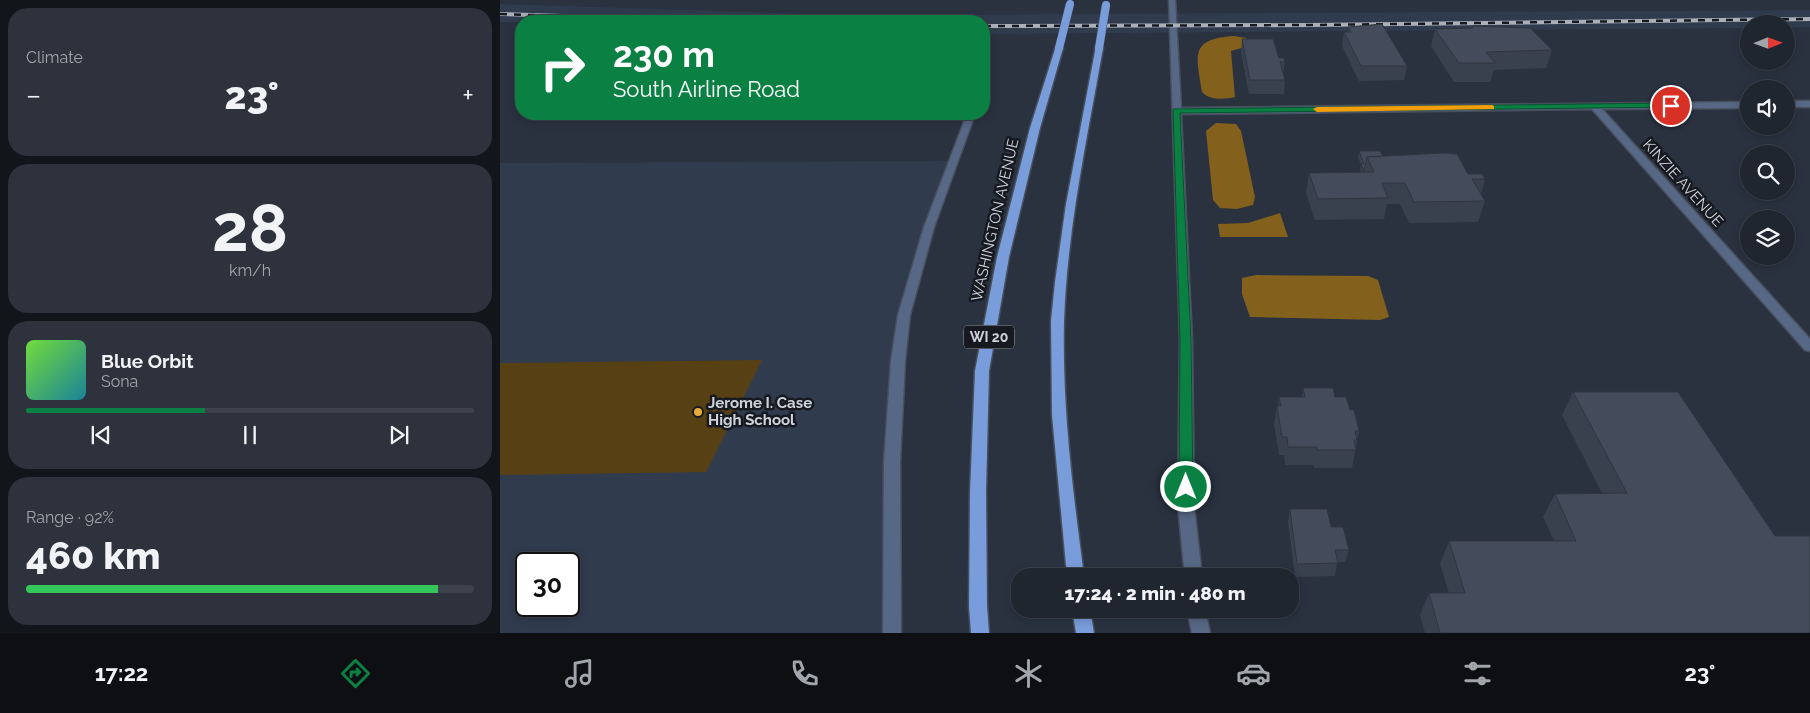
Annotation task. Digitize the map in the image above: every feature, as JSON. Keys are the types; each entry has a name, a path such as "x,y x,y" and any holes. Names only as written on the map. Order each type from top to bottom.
{"main road":[{"name":"WASHINGTON AVENUE","path":"980,633 978,606 978,492 982,371 1003,257 1035,128 1059,48 1070,2"},
{"path":"1074,568 1061,442 1057,359 1061,286 1068,226 1106,3"},
{"path":"1082,618 1085,633"}],"street":[{"path":"1172,0 1186,340 1186,506 1192,568"},
{"path":"1795,104 1810,104"},
{"path":"1176,111 1740,105"},
{"name":"KINZIE AVENUE","path":"1594,106 1810,348"},
{"path":"892,633 892,462 898,362 904,315 929,227 969,120"},
{"path":"1198,618 1200,633"}],"shaded area":[{"path":"500,4 838,15 515,15 515,22 500,22"},
{"path":"1810,10 1810,27 1795,28 1795,15 1740,15 1740,28 990,34 990,15 930,15"},
{"path":"1234,36 1246,38 1253,42 1252,45 1231,51 1235,97 1222,99 1209,97 1202,92 1198,68 1199,52 1202,46 1209,41"},
{"path":"1216,123 1236,124 1241,131 1255,197 1253,205 1237,209 1220,208 1213,200 1206,131"},
{"name":"Jerome I. Case High School","path":"952,161 904,315 892,633 500,633 500,163"},
{"path":"1280,213 1288,237 1220,237 1218,224 1248,223"},
{"path":"1256,275 1368,276 1378,280 1389,317 1380,320 1250,317 1242,294 1242,278"},
{"path":"762,360 706,472 500,475 500,363"}],"building":[{"path":"1382,24 1407,66 1361,66 1344,32 1351,32 1348,27"},
{"path":"1472,26 1530,28 1552,50 1486,52 1495,63 1459,63 1435,29 1473,28"},
{"path":"1242,39 1273,39 1279,58 1284,58 1285,62 1280,62 1285,80 1250,80"},
{"path":"1359,151 1380,151 1383,156 1367,157 1364,172 1361,164 1364,164"},
{"path":"1457,154 1468,174 1482,174 1485,179 1472,179 1485,201 1414,202 1405,183 1382,183 1388,198 1318,199 1309,173 1374,172 1367,157"},
{"path":"1303,388 1333,388 1335,397 1346,397 1350,410 1354,410 1359,431 1355,431 1357,440 1354,440 1356,450 1318,450 1317,447 1288,447 1287,437 1282,437 1277,406 1281,406 1279,397 1305,397"},
{"path":"1573,392 1678,392 1775,536 1810,536 1810,633 1440,633 1429,593 1465,593 1449,541 1576,541 1555,494 1627,493"},
{"path":"1290,509 1327,509 1331,527 1343,527 1349,550 1335,550 1338,563 1297,564"}],"railway":[{"path":"500,14 531,15"},
{"path":"990,26 1312,25 1810,19"}],"slow traffic":[{"path":"1317,109 1492,107"}],"place":[{"name":"Jerome I. Case High School","path":"698,412"}],"route":[{"path":"1186,487 1186,340 1176,111 1671,106"}]}
